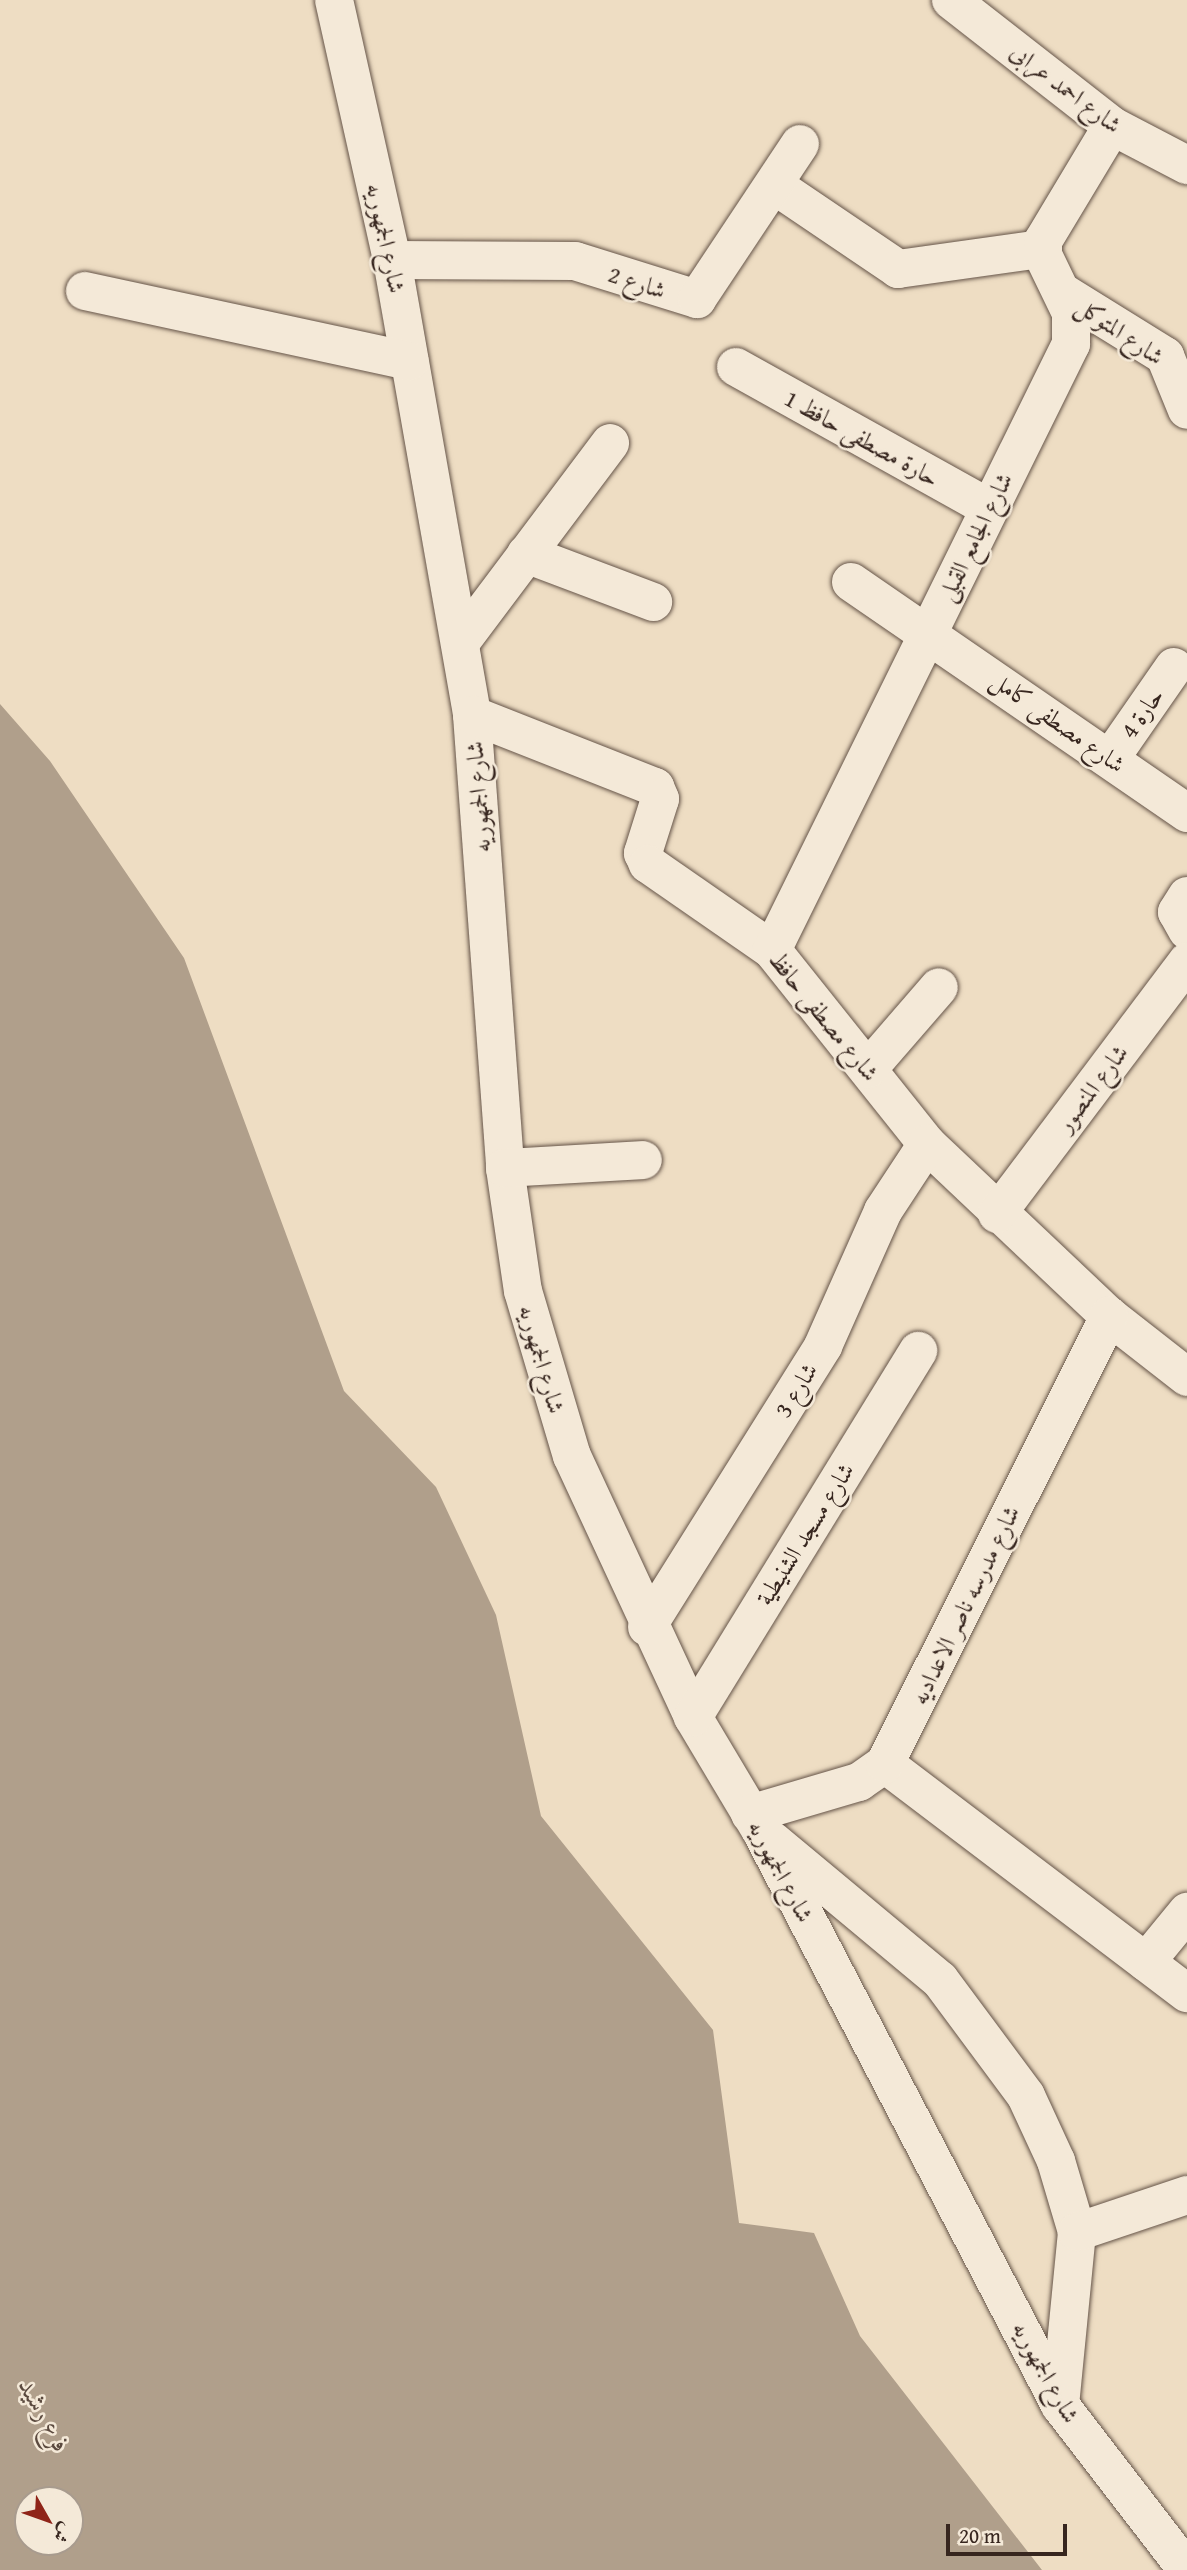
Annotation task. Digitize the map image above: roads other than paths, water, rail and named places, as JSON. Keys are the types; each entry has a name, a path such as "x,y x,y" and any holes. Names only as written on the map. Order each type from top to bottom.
{"street":[{"name":"شارع الجمهوريه","path":"334,0 392,260 472,715 505,1168 523,1291 546,1376 572,1456 647,1627 693,1717 756,1823 1060,2405 1187,2570"},
{"name":"شارع احمد عرابى","path":"951,0 1112,126 1185,158"},
{"path":"774,185 898,269 1041,249 1112,126"},
{"name":"شارع 2","path":"392,260 575,261 697,299 800,144"},
{"name":"شارع الجامع القبلى","path":"772,950 1071,344 1065,293 1041,249"},
{"path":"85,291 410,361"},
{"name":"شارع المتوكل","path":"1065,293 1165,356 1187,410"},
{"name":"حارة مصطفى حافظ 1","path":"736,367 989,508"},
{"path":"460,643 610,443"},
{"path":"526,554 653,602"},
{"name":"شارع مصطفى كامل","path":"851,582 929,631 1187,813"},
{"name":"حارة 4","path":"1110,759 1174,667"},
{"name":"شارع مصطفى حافظ","path":"472,715 655,787 660,799 644,859 772,950 928,1144 997,1214 1109,1316 1187,1377"},
{"path":"1187,896 1177,912 1187,930"},
{"name":"شارع المنصور","path":"997,1214 1180,986"},
{"path":"868,1069 939,987"},
{"name":"شارع 3","path":"647,1627 823,1346 883,1211 928,1144"},
{"path":"505,1168 643,1160"},
{"name":"شارع مدرسه ناصر الاعداديه","path":"756,1823 859,1783 886,1764 1109,1316"},
{"name":"شارع مسجد الشنيطية","path":"693,1717 918,1351"},
{"path":"886,1764 1186,1991"},
{"path":"756,1823 940,1980 986,2035 1036,2118 1077,2231 1060,2405"},
{"path":"1146,1962 1187,1912"},
{"path":"1077,2231 1146,2214 1187,2195"}],"water":[{"name":"فرع رشيد","path":"0,704 50,761 184,958 344,1391 436,1487 496,1615 541,1816 713,2030 739,2223 814,2233 860,2336 1042,2570 0,2570"}]}
